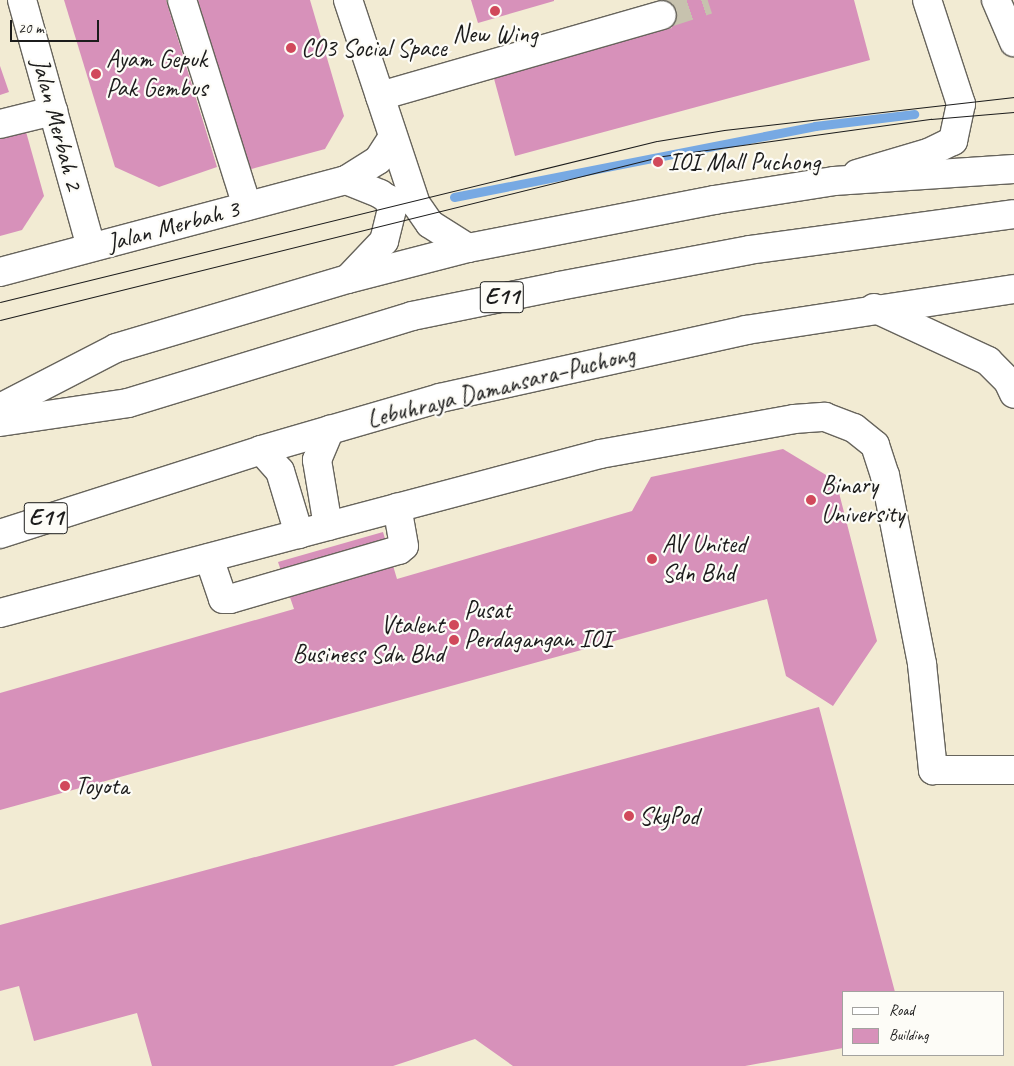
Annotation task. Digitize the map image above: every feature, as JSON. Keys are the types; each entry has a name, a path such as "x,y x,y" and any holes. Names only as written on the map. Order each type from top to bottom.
{"main road":[{"name":"Jalan Merbah 2","path":"22,0 91,247"},
{"path":"182,0 247,206"},
{"path":"348,0 416,204 430,224 468,248"},
{"path":"834,181 928,153 953,141 961,104 927,0"},
{"path":"996,0 1014,42"},
{"path":"380,96 470,72 662,15"},
{"path":"0,124 53,111"},
{"name":"Jalan Merbah 3","path":"0,272 346,180 378,160 393,137"},
{"path":"0,408 116,348 348,279 468,248 714,200 834,181 1014,169"},
{"path":"346,180 388,200 392,209 384,241 348,279"},
{"name":"E11","path":"0,422 128,403 412,316 558,286 748,250 1014,214"},
{"name":"Lebuhraya Damansara–Puchong","path":"0,534 261,450 440,398 746,330 874,308 1014,289"},
{"path":"874,308 988,361 1008,381 1014,394"},
{"path":"0,613 600,454 794,419 825,417 854,428 875,445 885,475 922,664 933,770 1014,770"},
{"path":"328,526 316,460 330,430"},
{"path":"261,450 280,471 298,534"},
{"path":"209,558 223,599 230,598 399,550 404,546 397,508"}],"building":[{"path":"64,0 166,0 217,167 159,187 115,167"},
{"path":"198,0 310,0 344,116 325,149 248,170"},
{"name":"New Wing","path":"471,0 554,0 554,1 478,23"},
{"path":"664,0 854,0 870,60 515,156 493,75 672,28"},
{"path":"0,66 9,92 0,95"},
{"path":"23,121 44,196 22,230 0,236 0,127"},
{"name":"Pusat Perdagangan IOI","path":"783,449 836,481 877,641 833,706 786,676 767,599 0,810 0,693 294,609 278,562 383,532 397,579 632,511 651,477"},
{"name":"SkyPod","path":"819,707 895,991 842,991 842,1048 745,1066 513,1066 475,1039 393,1066 152,1066 137,1013 34,1041 19,986 0,991 0,925"}],"waterway":[{"path":"454,197 815,126 914,114"}],"tunnel":[{"path":"662,15 708,0"}],"tram line":[{"path":"0,302 657,141 724,130 1014,97"},
{"path":"0,320 663,156 931,119 1014,112"}],"place":[{"name":"New Wing","path":"495,11"},
{"name":"CO3 Social Space","path":"291,48"},
{"name":"Ayam Gepuk Pak Gembus","path":"96,74"},
{"name":"IOI Mall Puchong","path":"658,162"},
{"name":"Binary University","path":"811,500"},
{"name":"AV United Sdn Bhd","path":"652,559"},
{"name":"Pusat Perdagangan IOI","path":"454,625"},
{"name":"Vtalent Business Sdn Bhd","path":"454,640"},
{"name":"Toyota","path":"65,786"},
{"name":"SkyPod","path":"629,816"}]}
